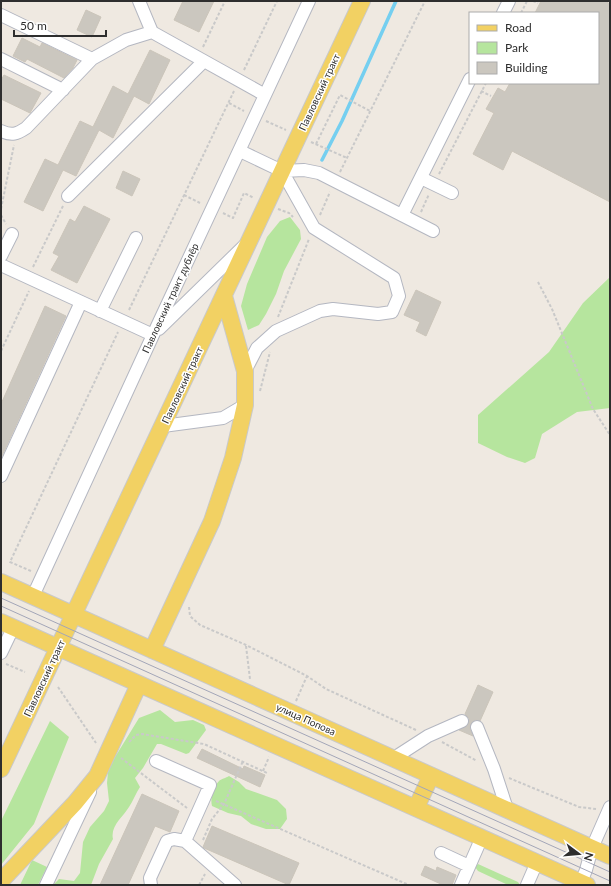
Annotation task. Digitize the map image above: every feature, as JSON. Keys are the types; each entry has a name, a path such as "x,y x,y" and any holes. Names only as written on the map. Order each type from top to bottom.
{"main road":[{"name":"Павловский тракт","path":"1,769 362,1"},
{"path":"152,650 212,521 233,458 245,405 244,371 224,296"},
{"name":"улица Попова","path":"1,582 610,856"},
{"path":"7,625 482,837 583,884"},
{"path":"1,881 75,803 97,776 139,684"},
{"path":"416,808 431,776"}],"street":[{"path":"139,1 152,32 265,95"},
{"name":"Павловский тракт дублёр","path":"33,596 309,1"},
{"path":"504,12 509,1"},
{"path":"1,15 92,59"},
{"path":"1,131 7,134 16,134 26,128 92,59 126,40 152,32"},
{"path":"1,58 63,90"},
{"path":"68,196 201,59"},
{"path":"402,215 469,81"},
{"path":"240,151 282,171 304,170 319,173 433,231"},
{"path":"244,371 258,348 276,331 320,311 333,309 378,314 392,312 399,296 394,278 314,228 282,171"},
{"path":"421,178 452,193"},
{"path":"1,256 12,234"},
{"path":"100,311 136,238"},
{"path":"1,265 153,335 251,239"},
{"path":"1,476 81,302"},
{"path":"163,426 223,418 245,405"},
{"path":"1,653 7,625"},
{"path":"394,758 428,736 462,721"},
{"path":"478,727 507,809"},
{"path":"156,761 210,786 185,842"},
{"path":"46,885 97,776"},
{"path":"583,884 592,848 605,808"},
{"path":"461,885 482,837"},
{"path":"151,885 150,878 166,841 174,839 185,842 235,885"},
{"path":"441,853 469,866"},
{"path":"527,885 537,862"}],"path":[{"path":"201,59 225,1"},
{"path":"42,576 10,562 277,1"},
{"path":"276,331 278,315 335,181 425,1"},
{"path":"522,12 527,1"},
{"path":"533,1 538,3"},
{"path":"416,222 486,84"},
{"path":"482,91 491,96"},
{"path":"316,144 340,95 370,111"},
{"path":"1,209 16,134"},
{"path":"223,213 233,218 244,193"},
{"path":"184,195 200,203"},
{"path":"1,351 68,196"},
{"path":"538,282 552,309 593,408 610,435"},
{"path":"200,625 307,676 326,689 428,736 510,778 579,807 605,808"},
{"path":"246,646 250,680"},
{"path":"1,662 25,672"},
{"path":"301,704 295,702 307,676"},
{"path":"58,687 98,745"},
{"path":"127,745 136,735 142,734 204,744 267,773"},
{"path":"120,757 196,815"},
{"path":"197,852 212,819 224,804 243,761"},
{"path":"205,796 409,885"}],"green space":[{"path":"290,217 300,230 301,239 284,271 276,294 266,314 259,325 248,330 241,306 247,284 267,237 280,221"},
{"path":"610,277 610,408 577,412 542,434 535,458 525,463 507,457 478,443 478,415 549,352 583,303"},
{"path":"160,710 175,722 193,720 204,725 206,730 189,753 186,754 161,744 157,744 143,768 135,778 140,787 129,807 113,830 113,839 99,864 91,885 53,885 59,879 74,881 80,873 83,842 90,827 104,811 109,801 107,783 108,772 112,762 139,718"},
{"path":"50,721 69,737 34,824 1,865 1,821"},
{"path":"229,776 239,782 246,789 277,800 286,809 287,819 280,829 266,829 251,824 241,816 228,813 212,806 212,796 215,786 220,780"},
{"path":"32,860 47,867 38,885 20,885"},
{"path":"478,864 518,882 520,885 508,885 478,871 475,867"}],"building":[{"path":"183,1 214,1 199,32 174,20"},
{"path":"541,1 605,1 610,4 610,202 512,151 503,170 473,154 494,113 486,109 498,88 505,92 509,84 599,84 599,12 536,12"},
{"path":"86,10 101,17 92,37 77,30"},
{"path":"22,38 40,47 42,43 77,60 73,68 64,78 27,59 25,62 13,56"},
{"path":"150,50 170,60 149,104 134,96 113,138 99,130 76,176 63,170 43,211 24,202 45,159 58,165 80,121 93,127 113,86 128,94"},
{"path":"4,75 41,93 30,113 1,99 1,80"},
{"path":"123,171 140,179 132,196 116,188"},
{"path":"84,206 110,219 77,283 51,270 59,256 53,253 70,219 75,222"},
{"path":"416,290 441,302 426,336 416,331 420,322 404,315"},
{"path":"45,306 66,316 1,458 1,404"},
{"path":"478,685 493,692 480,721 475,720 471,723 470,729 473,736 459,730 468,725 469,718 465,714"},
{"path":"202,749 243,769 244,766 265,775 260,787 197,758"},
{"path":"142,794 179,811 170,832 155,826 128,885 100,885"},
{"path":"212,826 299,863 289,885 204,848 203,847"},
{"path":"425,866 436,871 437,867 456,875 452,885 443,885 421,875"}],"waterway":[{"path":"322,160 342,121 396,1"}],"tram line":[{"path":"1,598 610,872"},
{"path":"1,606 610,881"}]}
